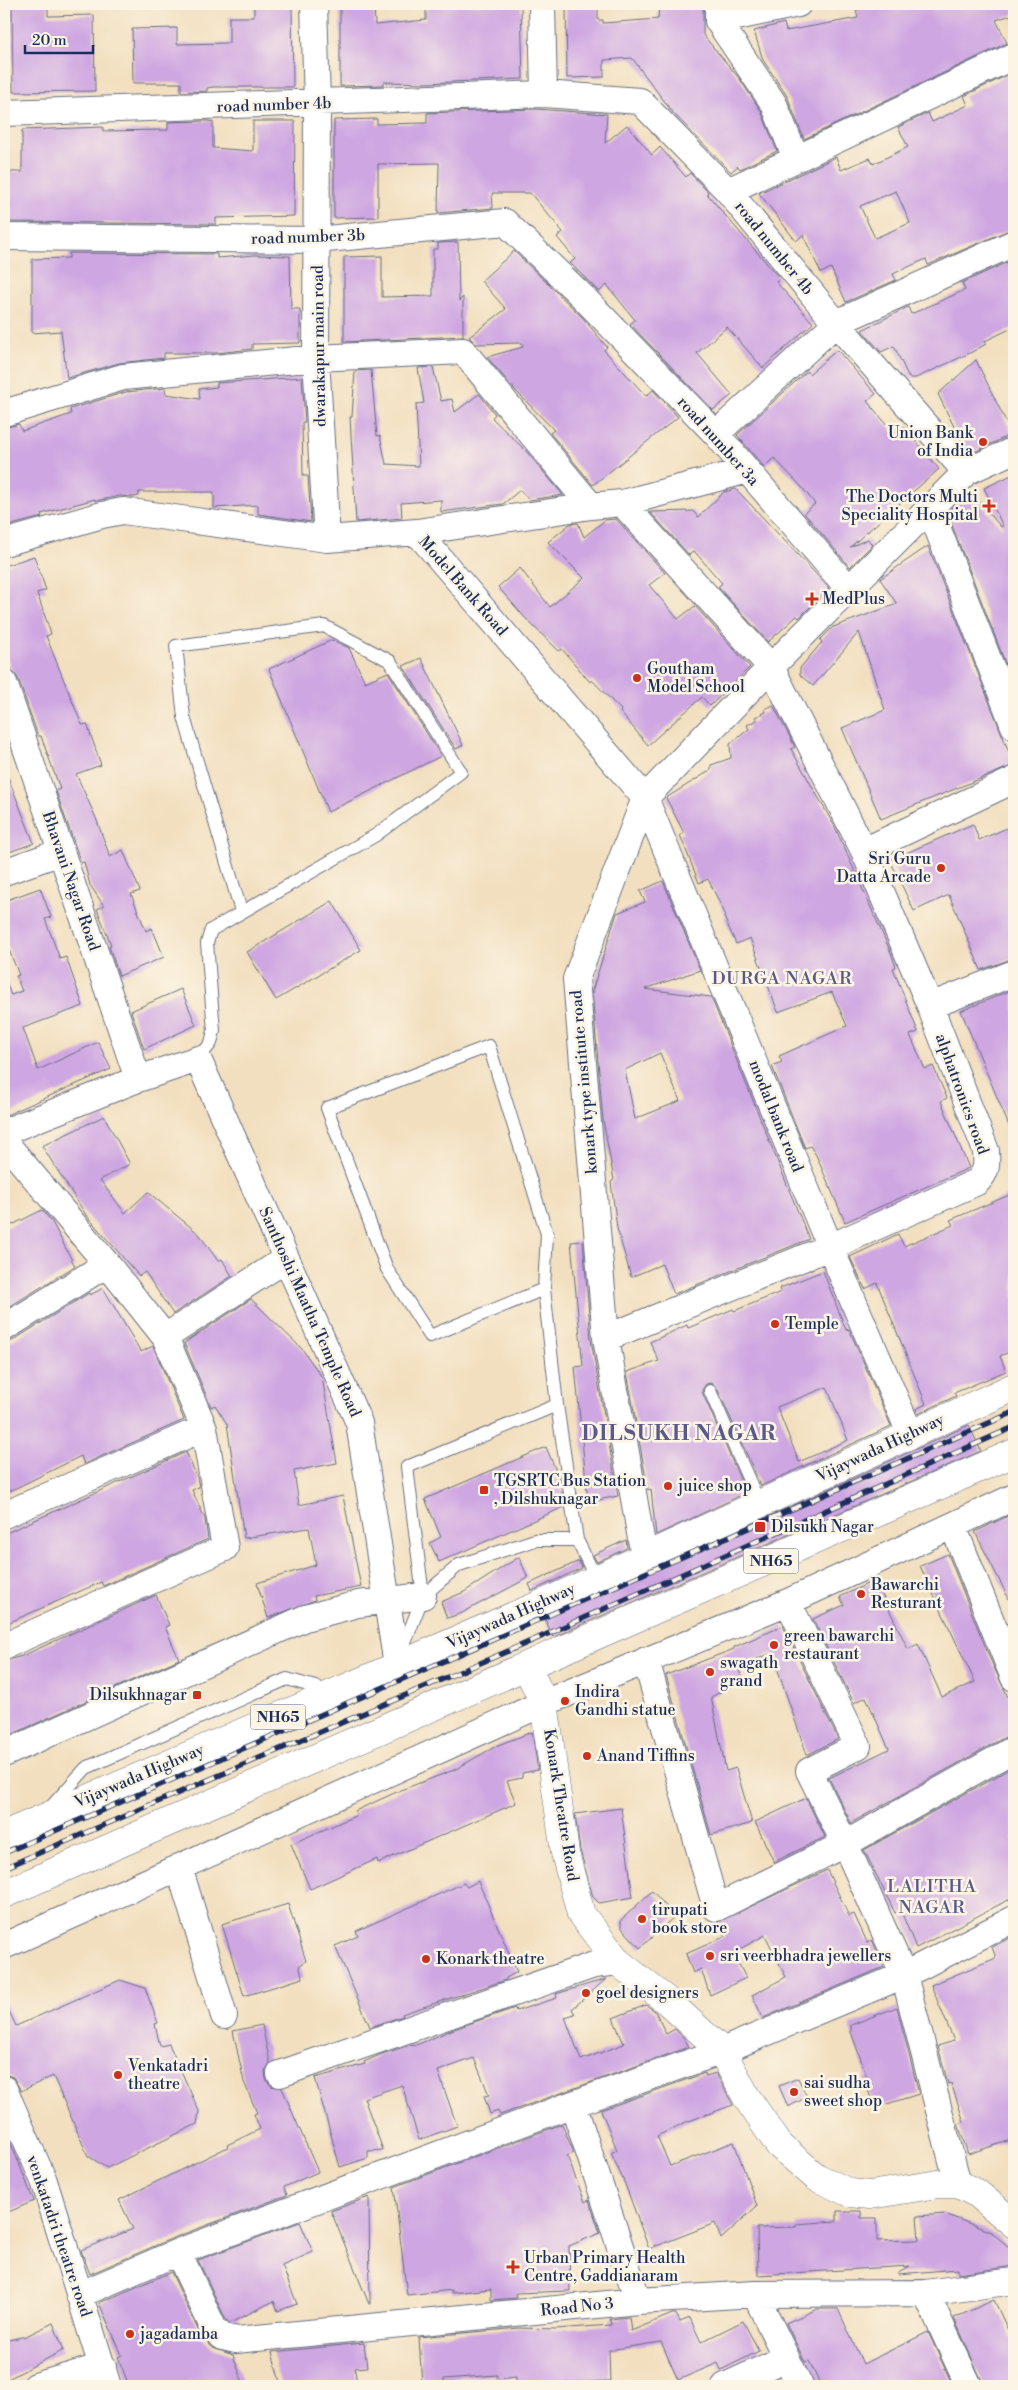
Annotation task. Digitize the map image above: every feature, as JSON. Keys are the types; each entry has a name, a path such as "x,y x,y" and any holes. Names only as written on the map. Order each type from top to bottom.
{"main road":[{"name":"Vijaywada Highway","path":"4,1835 553,1599 910,1433 1014,1387"},
{"name":"NH65","path":"4,1894 528,1667 1014,1453"},
{"name":"Konark Theatre Road","path":"528,1667 544,1703 565,1853 581,1914 618,1962 667,2001 722,2051 747,2098 779,2145 816,2177 850,2193 870,2195 938,2184 958,2184 978,2194 1014,2224"}],"street":[{"name":"dwarakapur main road","path":"314,4 317,103 316,358 327,539"},
{"path":"542,4 544,94"},
{"path":"796,159 774,104 718,12 798,4"},
{"path":"728,190 1014,56"},
{"name":"road number 4b","path":"4,113 544,94 640,101 728,190 836,323 966,472"},
{"name":"road number 3b","path":"4,237 316,240 505,222 582,296"},
{"path":"716,434 836,323 1014,243"},
{"name":"road number 3a","path":"582,296 716,434 745,471 850,590"},
{"path":"4,414 123,376 316,358 463,351 591,506"},
{"name":"konark type institute road","path":"644,1556 606,1338 576,979 645,798 771,667 966,472 1014,450"},
{"path":"417,532 622,503 745,471"},
{"name":"alphatronics road","path":"606,1338 830,1247 977,1182 985,1174 986,1151 930,1006 864,851 771,667 622,503"},
{"path":"930,509 1014,726"},
{"name":"Model Bank Road","path":"4,543 102,515 123,511 327,539 417,532 645,798"},
{"name":"Bhavani Nagar Road","path":"6,696 138,1079"},
{"path":"864,851 1014,780"},
{"name":"modal bank road","path":"645,798 830,1247 910,1433"},
{"path":"4,872 61,852"},
{"path":"930,1006 1014,973"},
{"path":"4,1132 138,1079 198,1059"},
{"name":"Santhoshi Maatha Temple Road","path":"198,1059 359,1423 397,1665"},
{"path":"4,1142 107,1264 165,1337 204,1428 225,1548 4,1646"},
{"path":"165,1337 286,1259"},
{"path":"4,1328 107,1264"},
{"path":"4,1515 204,1428"},
{"path":"4,1946 544,1703 788,1602 1014,1497"},
{"path":"953,1526 1014,1678"},
{"path":"4,1754 305,1618 358,1604 423,1596"},
{"path":"788,1602 858,1746 809,1771 846,1844 904,1975 958,2184"},
{"path":"646,1660 716,1908 846,1844 1014,1749"},
{"path":"179,1867 224,2016"},
{"path":"80,2295 178,2252 573,2104 722,2051 904,1975 1014,1919"},
{"path":"280,2074 594,1965 618,1962"},
{"name":"venkatadri theatre road","path":"4,2089 44,2181 106,2376"},
{"path":"573,2104 638,2301"},
{"name":"Road No 3","path":"178,2252 214,2329 223,2337 236,2340 638,2301 755,2294 926,2293 1014,2280"},
{"path":"926,2293 969,2386"},
{"path":"755,2294 800,2386"},
{"path":"725,2386 786,2358"},
{"path":"36,2386 106,2376"}],"lane":[{"path":"198,1059 211,1043 214,1031 207,943 211,930 376,835 461,772 390,661 324,626 176,646 184,717 241,911"},
{"path":"544,1289 430,1336 387,1269 327,1108 489,1046 547,1234 544,1289 557,1406 577,1540 596,1578"},
{"path":"710,1391 760,1503"},
{"path":"397,1665 423,1596 407,1467 557,1406"},
{"path":"423,1596 459,1565 535,1540 577,1540"}],"building":[{"path":"12,4 48,4 48,16 94,15 95,91 13,92"},
{"path":"254,4 292,4 293,87 213,87 207,88 207,91 181,92 181,83 133,83 132,29 177,28 177,44 229,43 229,17 254,17"},
{"path":"340,4 374,4 375,25 426,20 426,5 521,4 523,79 426,83 384,82 384,85 340,86"},
{"path":"566,4 598,4 598,20 603,20 603,23 658,19 659,4 703,4 703,35 739,78 761,111 777,151 740,169 738,166 731,172 673,113 632,58 604,60 604,77 567,78"},
{"path":"882,4 1014,4 1014,14 996,20 1007,43 804,139 787,96 763,60 754,31 784,23 786,31 858,18 856,10"},
{"path":"1014,72 1014,228 928,265 926,259 893,274 896,280 846,302 831,268 821,273 803,235 796,241 759,193 836,157 841,170 870,158 873,164 908,147 898,127 928,113 932,122 968,105 964,96","holes":["896,191 910,223 875,238 860,206"]},
{"path":"535,109 607,114 605,143 627,125 652,155 660,147 686,177 690,173 708,192 707,194 780,279 776,282 813,323 763,368 727,327 697,353 732,395 713,410 630,324 635,320 607,285 599,292 570,263 575,259 557,237 563,232 530,193 492,193 493,208 438,213 439,163 378,164 378,217 334,218 334,120 377,119 377,124 427,123 427,113"},
{"path":"253,121 295,121 294,216 216,218 216,224 4,222 4,172 22,172 22,130 103,127 103,131 168,130 168,122 213,122 213,148 253,151"},
{"path":"458,242 459,301 463,297 463,336 344,342 344,257 382,256 382,297 433,296 433,249 438,249 438,243"},
{"path":"514,251 583,318 607,347 604,350 646,396 653,390 678,417 593,485 550,433 554,430 515,390 487,357 523,347 522,343 476,344 469,337 506,309 481,281"},
{"path":"69,253 217,254 217,258 255,255 290,256 291,309 300,309 300,343 252,344 252,349 216,353 164,353 164,358 119,363 67,378 61,331 32,333 32,259 69,258"},
{"path":"1014,259 1014,327 985,341 986,344 972,352 916,378 909,378 894,346 881,352 862,330 908,307 911,314 965,290 962,283"},
{"path":"837,350 876,394 867,401 894,433 903,426 939,469 850,547 868,539 872,545 850,567 804,513 815,504 801,486 774,458 764,467 737,435 807,371 809,374"},
{"path":"976,360 1012,434 970,454 964,447 938,394"},
{"path":"433,367 441,401 452,399 455,412 479,394 495,414 492,418 526,451 563,495 529,500 520,490 503,504 441,512 441,500 401,503 402,518 356,522 350,417 352,417 355,371 371,370 377,436 380,435 386,464 419,466 416,404 424,403 418,368"},
{"path":"302,377 305,422 302,422 303,476 308,476 311,522 258,514 258,505 214,508 214,492 139,492 139,496 133,497 120,496 95,501 95,499 41,514 42,517 4,527 4,428 19,424 22,431 71,414 70,409 126,392 165,388 166,394 200,399 199,389 217,387 217,383"},
{"path":"1014,474 1014,676 1011,678 947,512 955,504 974,496 1001,527 1003,526 984,488"},
{"path":"736,489 829,588 799,618 797,616 768,642 718,587 722,583 694,551 689,555 650,512 693,511 698,517 724,492"},
{"path":"616,519 665,573 649,585 678,619 695,606 750,667 710,706 702,697 648,745 620,712 621,710 592,680 590,682 562,649 559,651 528,621 498,587 520,568 550,607 584,578 548,542 570,524 578,523 584,537 605,520"},
{"path":"928,546 1014,765 881,819 842,728 885,710 859,632 813,686 800,675 800,668 822,642 820,640 833,627 897,604 880,579"},
{"path":"34,556 46,590 37,593 51,634 46,636 82,725 87,724 101,765 76,774 96,818 110,857 123,850 140,891 131,894 146,931 152,928 164,957 119,976 109,946 111,945 97,909 104,906 90,885 84,862 81,863 56,791 60,789 41,736 38,736 18,678 12,671 4,648 4,566"},
{"path":"332,640 349,648 365,682 388,672 441,756 328,812 269,669"},
{"path":"421,658 463,745 456,749 403,666"},
{"path":"773,705 795,747 791,749 835,827 891,953 896,967 893,968 918,1032 910,1035 925,1069 933,1066 947,1098 941,1101 969,1168 845,1222 816,1155 810,1146 805,1148 772,1066 782,1062 779,1056 847,1026 832,992 778,1012 750,938 736,944 724,917 726,916 708,879 699,883 680,835 684,833 666,798 711,770 711,765 731,758 730,744 749,729 747,725 757,720 755,717 766,712 765,709"},
{"path":"4,767 34,843 4,854"},
{"path":"973,824 979,840 1014,825 1014,958 981,970 949,895 914,911 890,860"},
{"path":"663,881 700,970 645,989 711,997 809,1239 674,1294 662,1264 631,1277 617,1228 611,1182 614,1180 603,1120 592,991 617,913 645,902 640,891","holes":["660,1053 680,1101 635,1119 625,1070"]},
{"path":"40,888 51,917 45,919 60,959 66,957 83,1006 23,1028 38,1070 98,1042 111,1069 4,1116 4,982 6,982 11,995 22,991 16,976 19,975 4,937 4,901"},
{"path":"332,901 361,950 276,1000 247,952"},
{"path":"181,989 196,1025 144,1049 131,1011"},
{"path":"1014,989 1014,1138 961,1011"},
{"path":"104,1116 130,1164 100,1180 125,1213 148,1192 199,1234 218,1261 222,1259 232,1276 173,1314 145,1272 139,1276 86,1215 42,1146"},
{"path":"1014,1193 1014,1350 1000,1356 1006,1371 954,1393 956,1396 918,1414 916,1409 926,1404 877,1283 865,1289 850,1257 898,1234 904,1246 953,1225 950,1220"},
{"path":"42,1210 52,1222 75,1266 4,1310 4,1229"},
{"path":"583,1241 591,1340 618,1496 588,1502 575,1367 583,1366 571,1242"},
{"path":"823,1271 846,1330 849,1329 891,1426 761,1486 717,1388 711,1383 706,1384 702,1390 703,1394 746,1493 656,1535 651,1489 648,1490 627,1372 659,1361 650,1342 687,1325 688,1328 781,1292 780,1288","holes":["827,1387 848,1440 799,1462 777,1407"]},
{"path":"103,1288 141,1352 153,1346 184,1420 84,1464 81,1456 4,1494 4,1343 12,1341 89,1293 90,1295"},
{"path":"251,1299 302,1349 322,1377 337,1463 294,1471 299,1505 343,1496 361,1587 314,1596 315,1600 268,1618 257,1583 316,1565 309,1528 244,1538 227,1424 215,1405 211,1407 184,1343"},
{"path":"969,1425 981,1451 553,1637 545,1619"},
{"path":"546,1447 560,1480 564,1507 439,1562 430,1543 441,1537 425,1499"},
{"path":"186,1452 197,1477 199,1487 192,1490 205,1519 208,1539 103,1586 101,1582 8,1623 10,1627 4,1630 4,1534"},
{"path":"1014,1513 1014,1609 975,1532"},
{"path":"626,1540 627,1548 597,1562 593,1555"},
{"path":"948,1554 991,1661 1014,1710 1014,1734 1007,1736 851,1823 829,1778 889,1749 866,1697 854,1703 813,1619 844,1605 840,1597 875,1580 908,1649 918,1644 942,1697 975,1682 920,1566"},
{"path":"519,1557 528,1578 460,1614 447,1618 441,1602 464,1592"},
{"path":"579,1561 582,1568 532,1591 529,1584"},
{"path":"156,1595 169,1625 165,1627 179,1659 4,1738 4,1661 22,1656"},
{"path":"783,1626 838,1739 807,1755 772,1653 738,1667 743,1680 711,1697 726,1771 736,1768 752,1823 711,1835 666,1675 734,1649 734,1647"},
{"path":"532,1732 538,1770 522,1773 522,1778 507,1781 516,1803 378,1863 377,1859 310,1889 291,1844 357,1815 355,1811 401,1790 454,1770 498,1745"},
{"path":"1013,1767 1014,1897 916,1948 901,1911 895,1913 864,1850"},
{"path":"806,1798 825,1837 774,1862 755,1822"},
{"path":"621,1808 633,1897 599,1903 593,1897 580,1850 575,1814"},
{"path":"827,1870 849,1916 854,1914 867,1942 872,1940 884,1967 763,2018 752,1995 786,1977 765,1935 733,1953 746,1978 710,1995 701,1969 693,1973 686,1954 726,1936 718,1922"},
{"name":"Konark theatre","path":"478,1881 517,1972 506,1978 506,1980 402,2014 403,2016 370,2027 335,1946 358,1936 356,1931 464,1883 467,1887"},
{"path":"652,1891 675,1916 640,1948 621,1927 621,1920"},
{"path":"288,1904 306,1961 299,1966 303,1978 244,1996 222,1924"},
{"path":"1014,1936 1014,2139 968,2154 958,2124 964,2122 951,2083 948,2084 938,2046 954,2041 931,1985 996,1958 992,1947"},
{"path":"606,1979 572,2009 575,2014 565,2017 581,2060 624,2044 613,2018 646,2005 655,2011 666,2034 675,2029 684,2038 689,2047 500,2115 498,2111 490,2114 484,2096 489,2095 474,2058 438,2071 457,2126 419,2140 402,2085 364,2098 383,2150 368,2151 368,2158 340,2167 315,2078 365,2064 364,2062 382,2054 413,2044 414,2046 454,2029 515,2008 516,2011 557,1998 556,1994"},
{"name":"Venkatadri theatre","path":"120,1980 145,1988 158,2023 155,2024 160,2046 169,2044 199,2111 197,2124 107,2168 88,2156 53,2076 21,2091 13,2077 4,2074 4,2000 16,2026"},
{"path":"897,2007 919,2094 874,2108 864,2078 867,2077 851,2032 851,2025"},
{"path":"262,2025 270,2063 265,2071 266,2079 271,2086 282,2088 318,2172 284,2187 287,2195 173,2238 90,2274 81,2250 133,2229 119,2200 228,2147 227,2145 260,2129 254,2114 257,2113 244,2082 233,2031"},
{"path":"705,2073 706,2076 716,2073 733,2105 686,2122 657,2136 670,2166 734,2142 757,2206 721,2239 715,2223 649,2249 625,2184 611,2153 617,2150 601,2110"},
{"path":"798,2078 807,2097 788,2107 779,2086"},
{"path":"562,2124 574,2153 567,2156 585,2202 589,2200 600,2233 569,2246 570,2291 516,2293 517,2298 491,2300 491,2289 452,2293 452,2290 407,2295 394,2187"},
{"path":"4,2126 34,2201 4,2214"},
{"path":"369,2197 370,2304 331,2211"},
{"path":"837,2211 861,2211 861,2218 877,2218 877,2241 919,2240 917,2216 945,2214 991,2232 1014,2251 1014,2266 958,2274 958,2269 898,2274 898,2272 910,2266 758,2275 757,2228 796,2227 796,2224 837,2221"},
{"path":"300,2222 313,2252 282,2266 297,2304 278,2311 274,2301 230,2323 226,2320 198,2260"},
{"path":"171,2272 201,2336 213,2348 233,2355 244,2386 129,2386 118,2357 122,2355 99,2303"},
{"path":"994,2300 1014,2343 1014,2386 984,2386 954,2318"},
{"path":"817,2309 838,2309 863,2364 928,2332 953,2386 821,2386 809,2361 805,2362 786,2323"},
{"path":"676,2314 680,2322 690,2318 701,2342 743,2321 759,2351 721,2370 718,2363 678,2380 661,2342 609,2350 610,2381 554,2383 554,2386 516,2386 516,2377 497,2379 497,2375 444,2379 444,2386 422,2386 419,2337 519,2328 556,2329 611,2325 610,2319 629,2317 631,2331"},
{"path":"53,2323 64,2350 4,2381 4,2341 26,2336"},
{"path":"364,2343 367,2367 355,2368 357,2386 281,2386 272,2352"}],"railway":[{"path":"4,1853 1014,1412"},
{"path":"4,1868 543,1636 1014,1427"}],"place":[{"name":"Union Bank of India","path":"983,442"},
{"name":"The Doctors Multi Speciality Hospital","path":"989,506"},
{"name":"MedPlus","path":"812,599"},
{"name":"Goutham Model School","path":"637,678"},
{"name":"Sri Guru Datta Arcade","path":"941,868"},
{"name":"Temple","path":"775,1324"},
{"name":"juice shop","path":"668,1486"},
{"name":"TGSRTC Bus Station , Dilshuknagar","path":"484,1490"},
{"name":"Dilsukh Nagar","path":"760,1527"},
{"name":"Bawarchi Resturant","path":"861,1594"},
{"name":"green bawarchi restaurant","path":"774,1645"},
{"name":"swagath grand","path":"710,1672"},
{"name":"Dilsukhnagar","path":"197,1695"},
{"name":"Indira Gandhi statue","path":"565,1701"},
{"name":"Anand Tiffins","path":"587,1756"},
{"name":"tirupati book store","path":"642,1919"},
{"name":"sri veerbhadra jewellers","path":"710,1956"},
{"name":"Konark theatre","path":"426,1959"},
{"name":"goel designers","path":"586,1993"},
{"name":"Venkatadri theatre","path":"118,2075"},
{"name":"sai sudha sweet shop","path":"794,2092"},
{"name":"Urban Primary Health Centre, Gaddianaram","path":"513,2267"},
{"name":"jagadamba","path":"130,2334"}],"district":[{"name":"DURGA NAGAR","path":"782,978"},
{"name":"DILSUKH NAGAR","path":"679,1434"},
{"name":"LALITHA NAGAR","path":"932,1896"}]}
